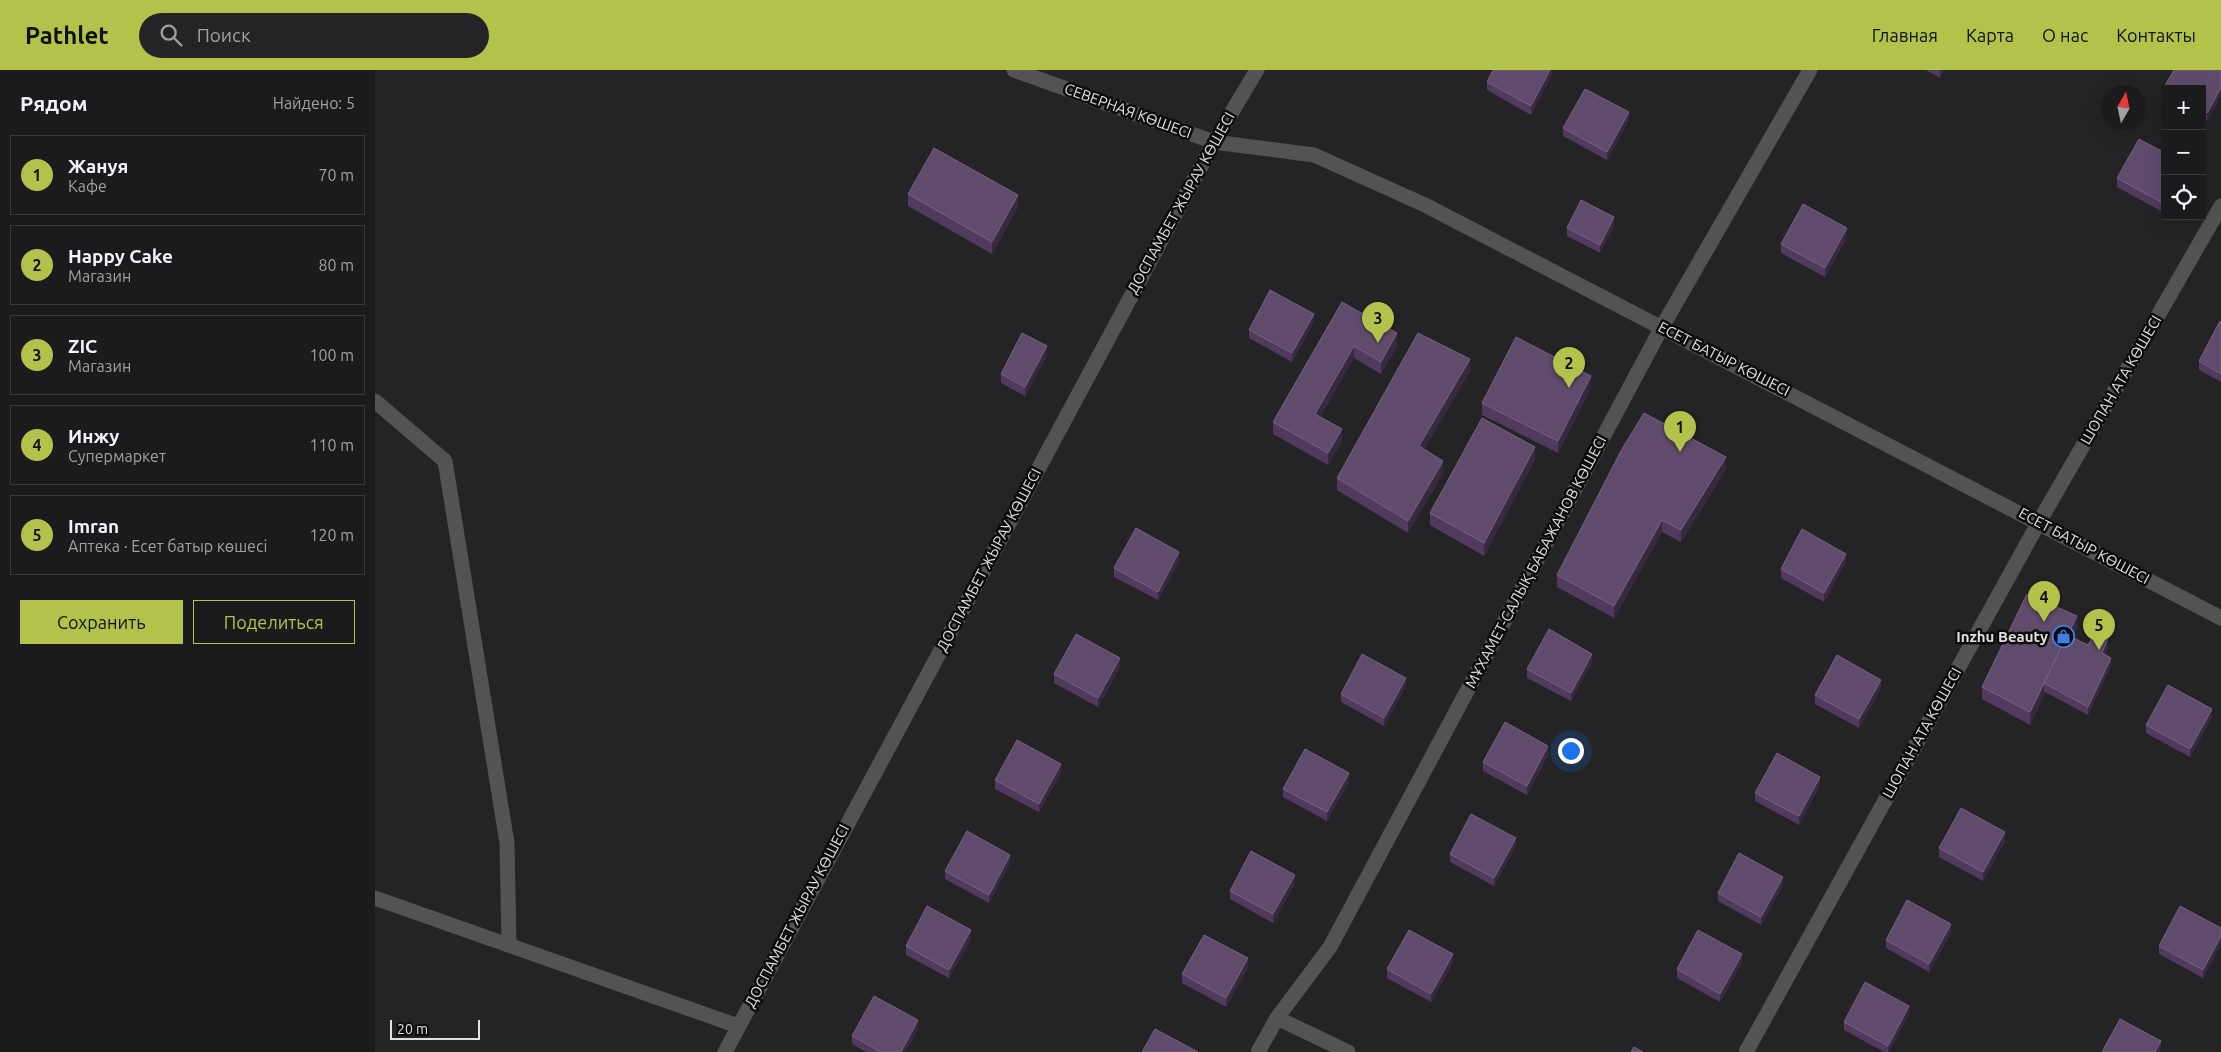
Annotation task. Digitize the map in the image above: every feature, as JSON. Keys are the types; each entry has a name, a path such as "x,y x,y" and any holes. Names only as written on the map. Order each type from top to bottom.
{"street":[{"name":"СЕВЕРНАЯ КӨШЕСІ","path":"1014,70 1214,142"},
{"name":"ДОСПАМБЕТ ЖЫРАУ КӨШЕСІ","path":"725,1052 1214,142 1257,70"},
{"name":"МҰХАМЕТ-САЛЫҚ БАБАЖАНОВ КӨШЕСІ","path":"1258,1052 1277,1018 1330,947 1662,327 1810,70"},
{"name":"ЕСЕТ БАТЫР КӨШЕСІ","path":"1214,142 1314,155 1425,205 2221,618"},
{"name":"ШОПАН АТА КӨШЕСІ","path":"1746,1052 2039,522 2221,206"},
{"path":"375,400 445,461 507,842 509,945"},
{"path":"375,898 738,1026"},
{"path":"1277,1018 1348,1052"}],"building":[{"path":"1493,70 1550,70 1531,106 1487,82"},
{"path":"2174,70 2221,70 2221,88 2207,113 2206,85 2165,85"},
{"path":"1585,89 1629,112 1607,152 1563,128"},
{"path":"2139,139 2161,151 2161,202 2117,178"},
{"path":"934,148 1018,195 992,242 908,194"},
{"path":"1581,200 1614,217 1600,245 1567,228"},
{"path":"1803,204 1847,228 1825,268 1781,244"},
{"path":"1270,290 1314,314 1292,353 1249,330"},
{"path":"1342,302 1397,333 1381,362 1354,346 1315,414 1342,429 1328,453 1273,422"},
{"path":"2221,322 2221,374 2199,361"},
{"path":"1022,333 1047,346 1025,387 1001,374"},
{"path":"1418,333 1470,359 1419,446 1443,461 1408,521 1337,478"},
{"path":"1516,337 1591,376 1558,441 1482,403"},
{"path":"1644,413 1726,457 1681,530 1662,520 1614,606 1557,575 1622,449"},
{"path":"1482,418 1535,447 1484,543 1430,513"},
{"path":"1136,528 1179,552 1158,592 1114,568"},
{"path":"1802,529 1846,554 1824,593 1781,569"},
{"path":"2027,594 2077,616 2030,712 1982,687"},
{"path":"1549,629 1592,654 1571,693 1527,669"},
{"path":"2095,632 2108,638 2102,653 2111,658 2088,707 2044,683 2067,635 2088,645"},
{"path":"1076,634 1120,658 1098,698 1054,674"},
{"path":"1362,654 1406,678 1384,718 1341,694"},
{"path":"1837,655 1881,680 1859,719 1815,695"},
{"path":"2168,685 2212,709 2190,749 2146,725"},
{"path":"1505,722 1548,746 1527,786 1483,762"},
{"path":"1017,740 1061,764 1039,804 995,780"},
{"path":"1305,749 1349,773 1327,812 1283,789"},
{"path":"1777,753 1820,777 1799,816 1755,793"},
{"path":"1961,808 2005,832 1983,872 1939,848"},
{"path":"1471,814 1516,838 1494,878 1450,854"},
{"path":"967,831 1010,855 989,895 945,871"},
{"path":"1251,851 1295,875 1273,914 1230,891"},
{"path":"1739,853 1783,877 1761,917 1718,893"},
{"path":"1907,900 1951,924 1929,964 1886,940"},
{"path":"927,906 971,930 949,970 906,946"},
{"path":"2180,906 2221,928 2221,936 2203,970 2159,946"},
{"path":"1409,930 1453,954 1431,994 1387,969"},
{"path":"1698,930 1742,954 1720,994 1677,969"},
{"path":"1204,935 1248,958 1226,998 1182,974"},
{"path":"1865,982 1909,1006 1888,1046 1844,1022"},
{"path":"874,996 918,1020 901,1052 881,1052 852,1036"},
{"path":"2120,1019 2161,1041 2155,1052 2102,1052"},
{"path":"1155,1029 1198,1052 1142,1052"},
{"path":"1634,1047 1643,1052 1631,1052"}],"place":[{"name":"ZIC","path":"1378,343"},
{"name":"Happy Cake","path":"1569,388"},
{"name":"Жануя","path":"1680,452"},
{"name":"Инжу","path":"2044,622"},
{"name":"Inzhu Beauty","path":"2064,637"},
{"name":"Imran","path":"2099,650"}]}
